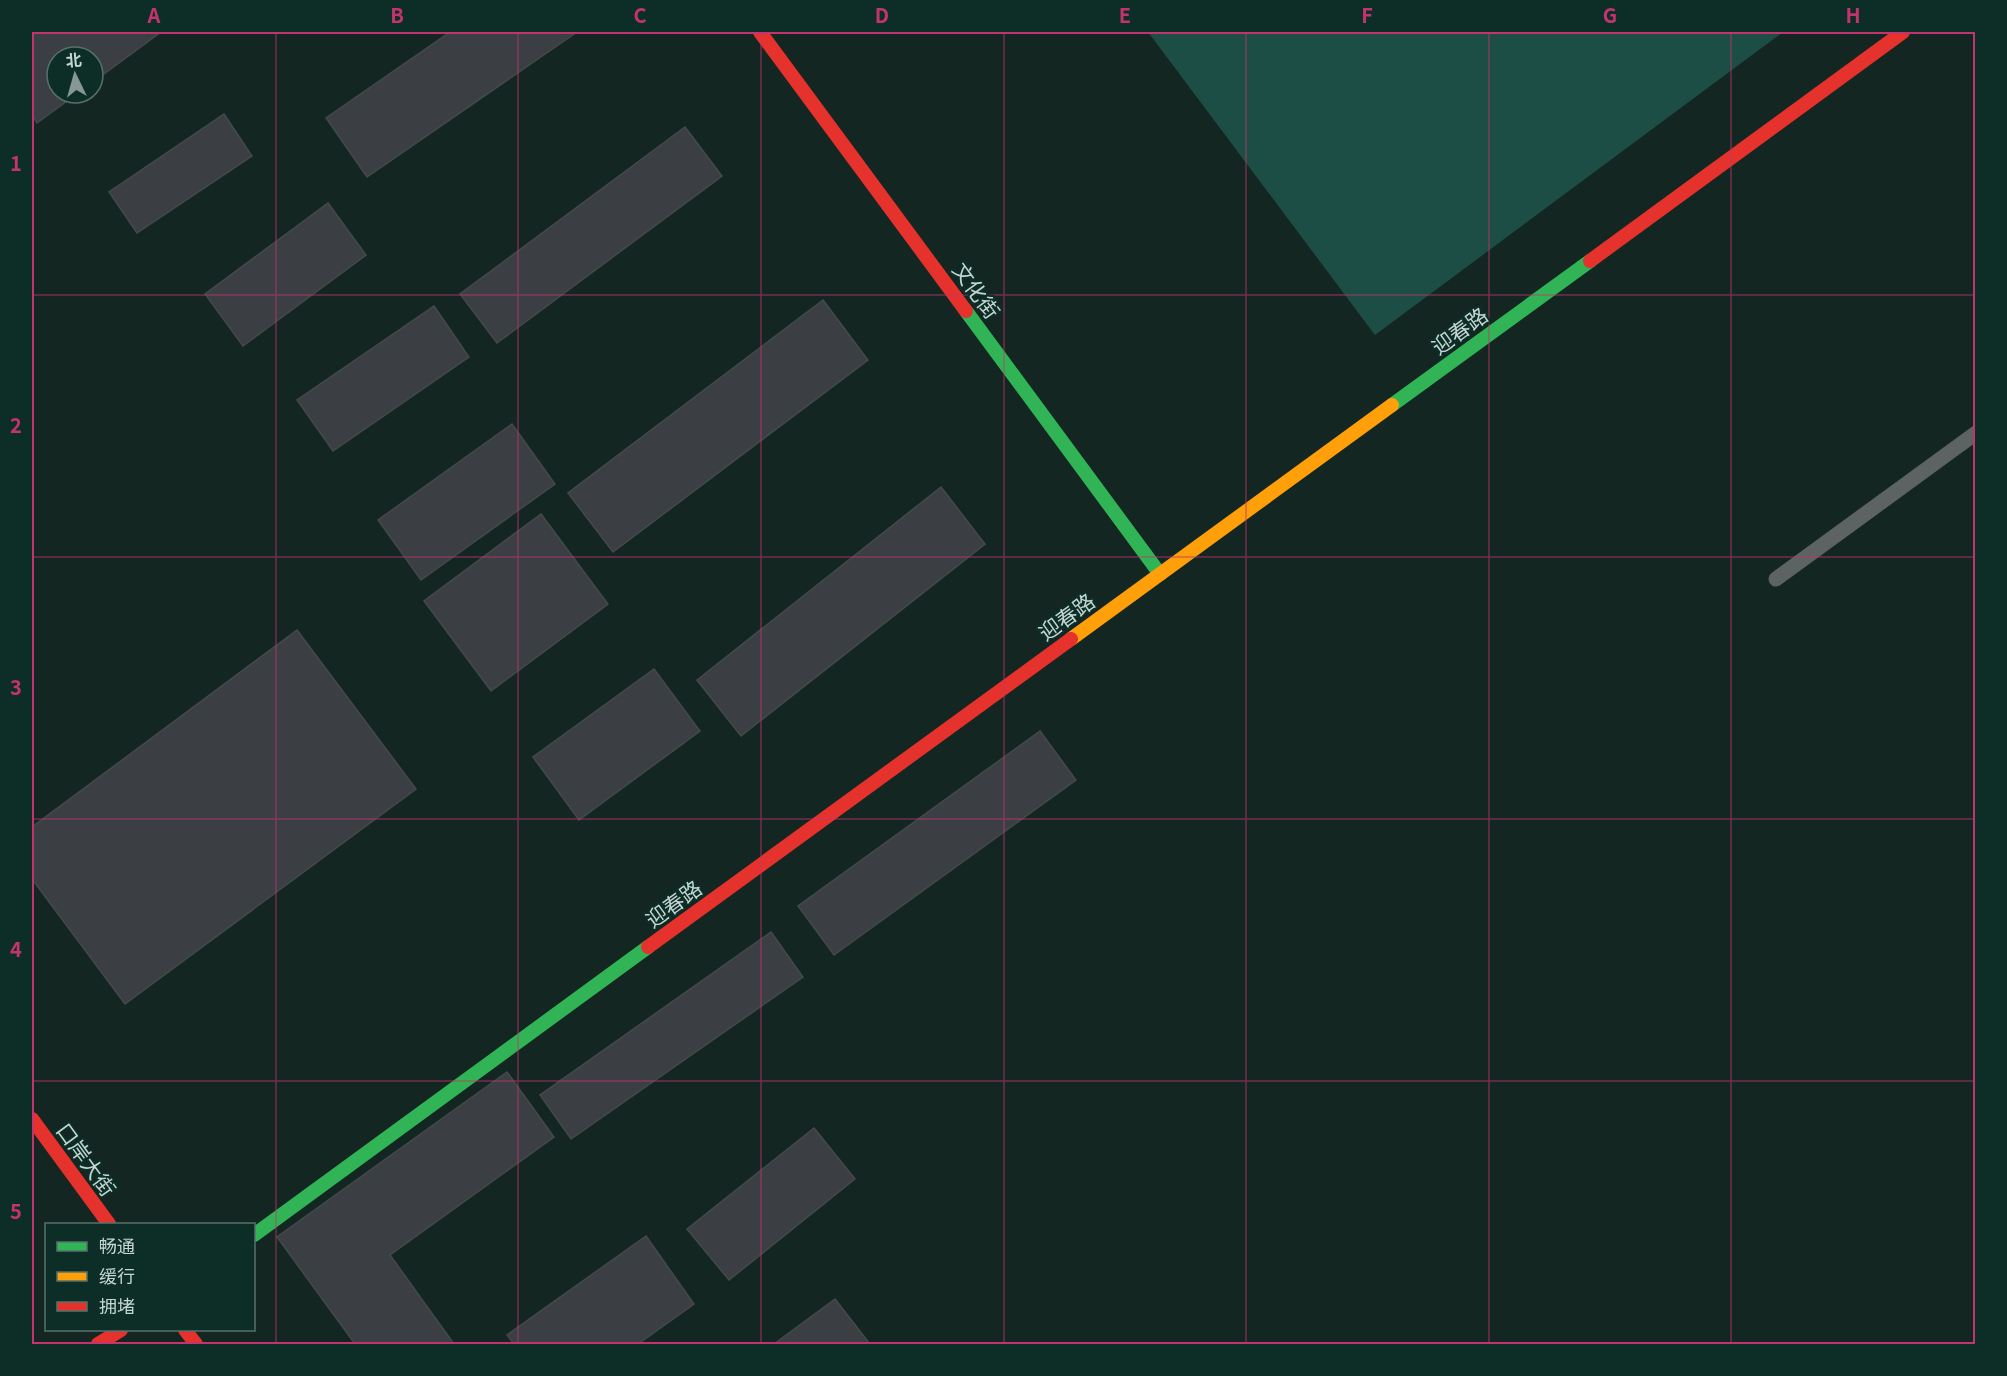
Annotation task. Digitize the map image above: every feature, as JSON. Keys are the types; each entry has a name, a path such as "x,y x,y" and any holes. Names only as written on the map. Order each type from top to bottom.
{"main road":[{"name":"文化街","path":"760,32 1160,574"},
{"name":"迎春路","path":"255,1234 1903,32"},
{"name":"口岸大街","path":"32,1119 108,1223"},
{"path":"98,1344 118,1331"},
{"path":"186,1331 196,1344"}],"lane":[{"path":"1776,579 1976,433"}],"green space":[{"path":"1148,32 1783,32 1375,335"}],"building":[{"path":"32,32 161,32 105,73 105,45 45,45 45,105 62,105 37,123 32,115"},
{"path":"450,32 577,32 367,177 326,118"},
{"path":"224,114 252,156 137,233 109,192"},
{"path":"685,127 722,176 497,343 460,294"},
{"path":"328,203 366,255 243,346 205,294"},
{"path":"823,300 868,360 613,552 568,493"},
{"path":"434,306 469,357 333,451 297,400"},
{"path":"512,424 555,484 421,580 378,520"},
{"path":"941,487 985,544 741,736 697,680"},
{"path":"541,514 608,604 491,691 424,601"},
{"path":"297,630 416,789 125,1004 32,879 32,827"},
{"path":"654,669 700,731 579,820 533,757"},
{"path":"1040,731 1076,780 834,955 798,906"},
{"path":"771,932 803,977 571,1139 540,1095"},
{"path":"507,1072 554,1137 390,1255 454,1344 355,1344 277,1237"},
{"path":"814,1128 855,1179 729,1280 687,1229"},
{"path":"646,1236 694,1304 638,1344 514,1344 507,1335"},
{"path":"835,1299 870,1344 774,1344"}],"traffic: fast":[{"path":"1392,405 1590,261"},
{"path":"966,311 1160,574"},
{"path":"255,1234 648,947"}],"traffic: slow":[{"path":"1071,639 1392,405"}],"traffic: jam":[{"path":"760,32 966,311"},
{"path":"1590,261 1903,32"},
{"path":"648,947 1071,639"},
{"path":"32,1119 108,1223"},
{"path":"98,1344 119,1331"},
{"path":"186,1331 196,1344"}]}
